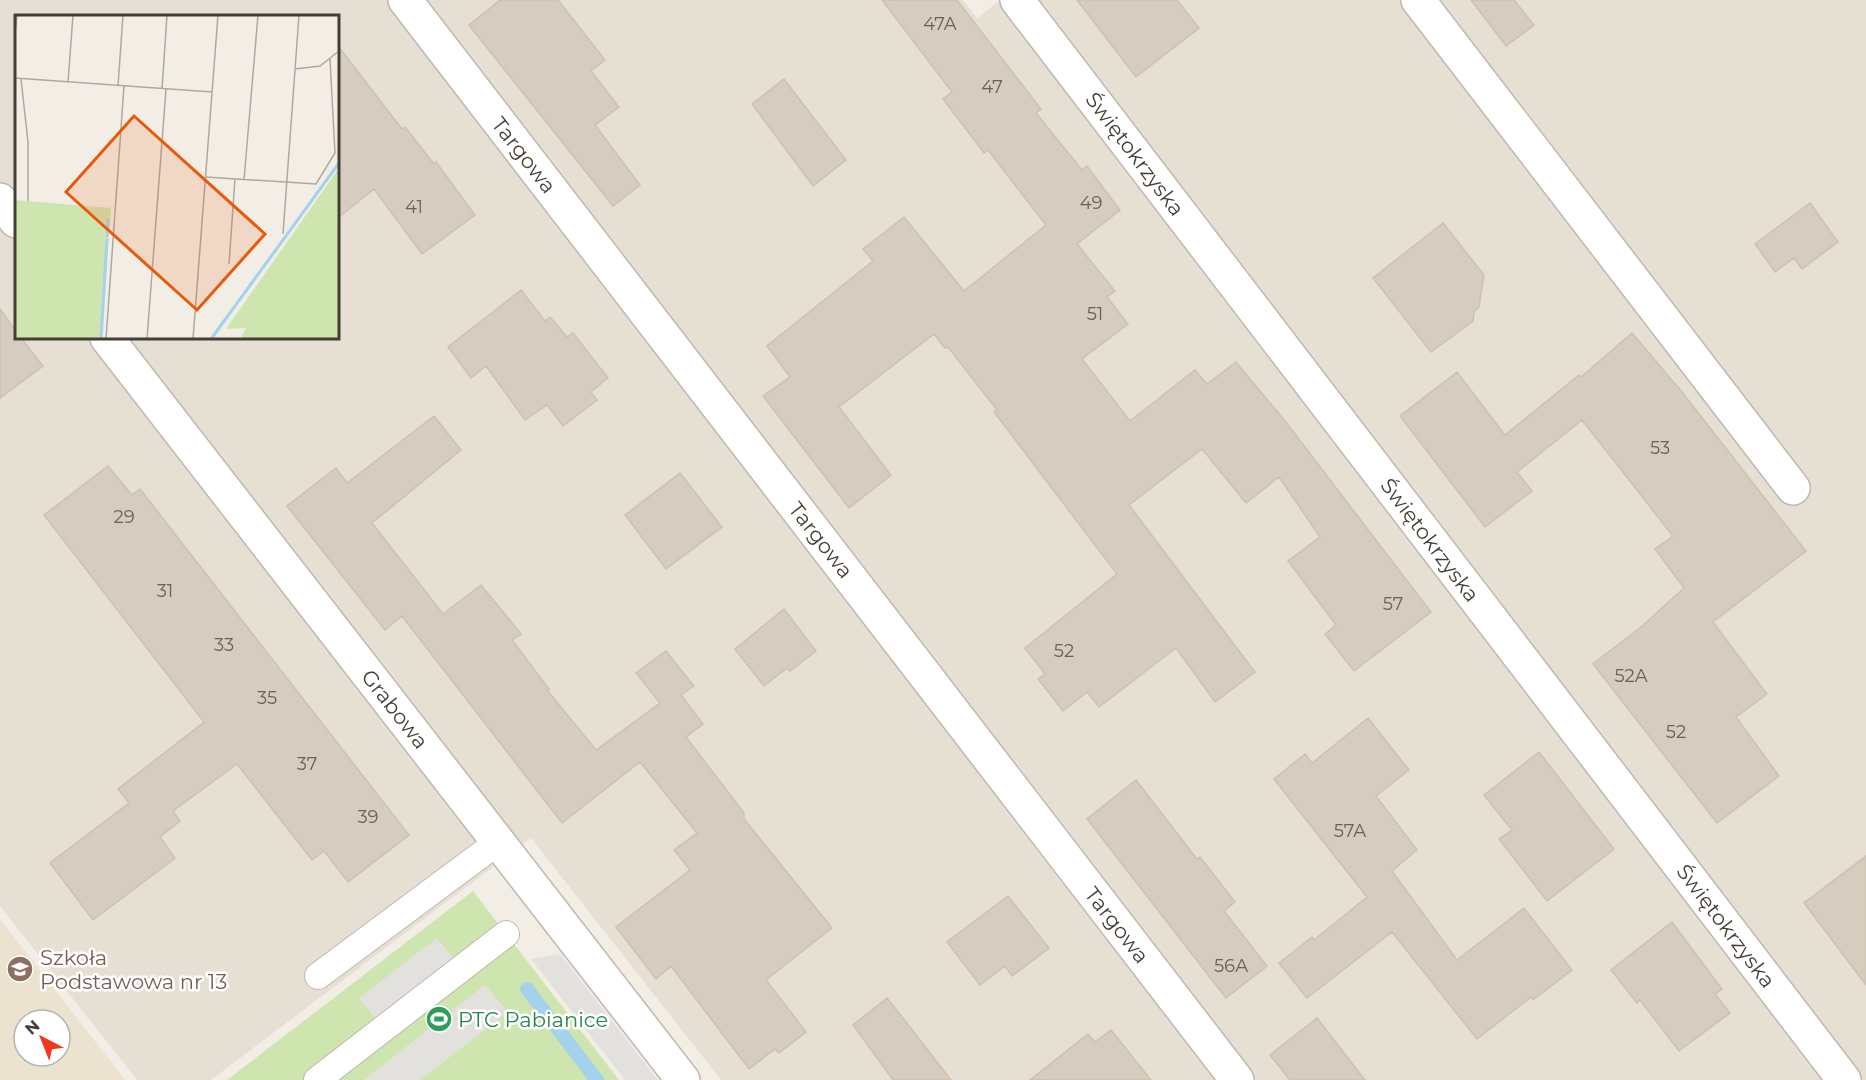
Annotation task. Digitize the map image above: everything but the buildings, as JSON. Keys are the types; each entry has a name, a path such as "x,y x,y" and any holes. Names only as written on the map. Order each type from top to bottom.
{"street":[{"name":"Targowa","path":"405,0 1237,1080"},
{"name":"Świętokrzyska","path":"1017,0 1844,1080"},
{"path":"1418,0 1793,488"},
{"path":"0,200 15,220"},
{"name":"Grabowa","path":"108,339 683,1080"}],"lane":[{"path":"318,976 498,842"},
{"path":"318,1080 506,934"}],"shaded area":[{"path":"0,0 963,0 977,18 1000,0 1866,0 1866,1080 721,1080 531,838 211,1080 137,1080 0,906"},
{"name":"Szkoła Podstawowa nr 13","path":"0,919 69,1008 12,1008 12,1068 72,1068 72,1012 125,1080 0,1080"},
{"path":"437,938 456,961 378,1022 359,998"},
{"path":"560,954 658,1080 625,1080 531,959"},
{"path":"485,985 508,1012 420,1080 364,1080"}],"green space":[{"name":"PTC Pabianice","path":"473,891 619,1080 227,1080"}],"waterway":[{"path":"527,989 597,1080"}],"place":[{"name":"Szkoła Podstawowa nr 13","path":"20,969"},
{"name":"PTC Pabianice","path":"439,1019"}]}
